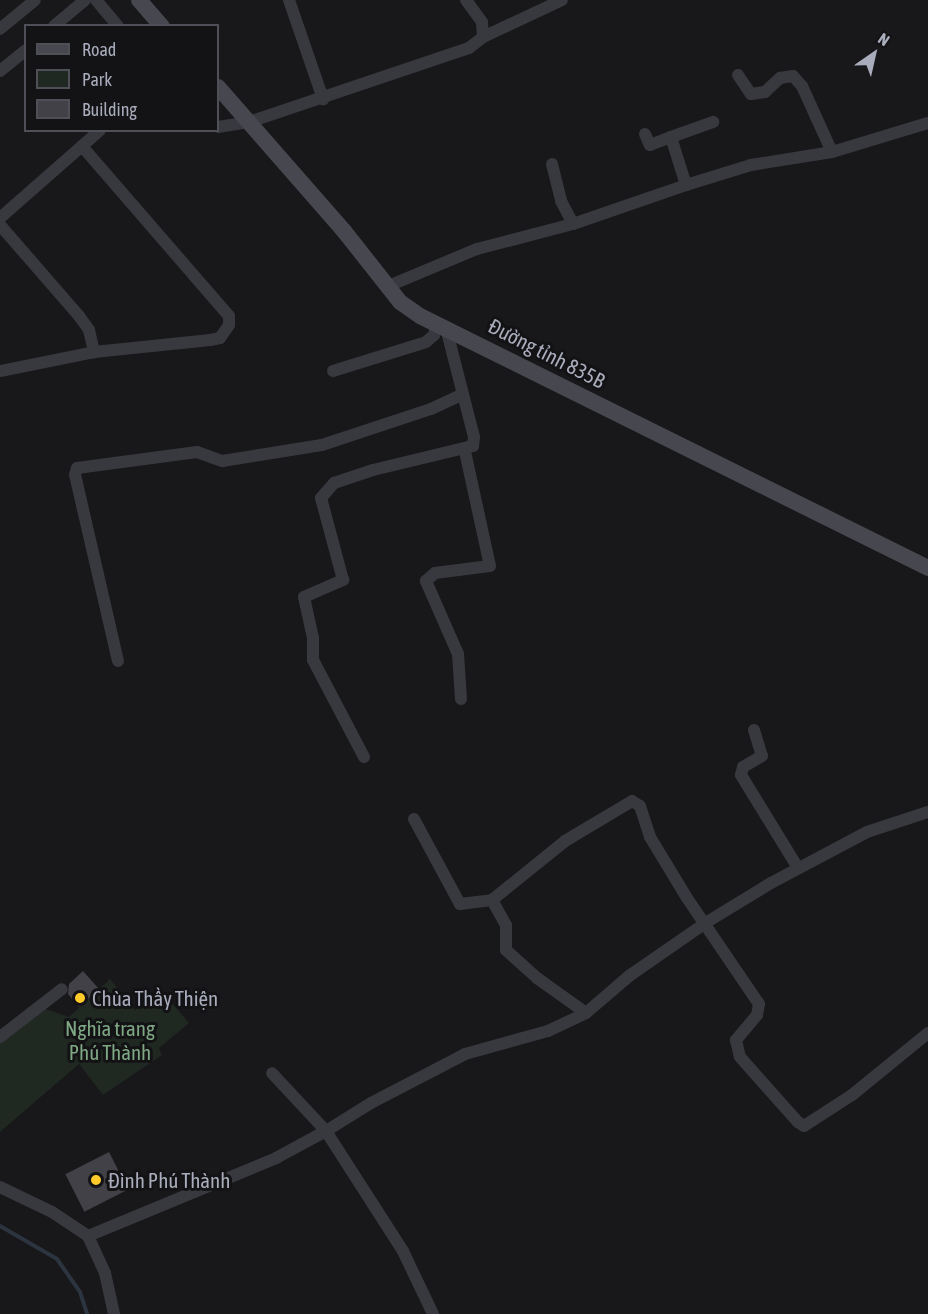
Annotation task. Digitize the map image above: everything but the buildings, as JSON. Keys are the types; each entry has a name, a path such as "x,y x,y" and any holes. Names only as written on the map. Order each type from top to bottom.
{"main road":[{"path":"139,0 160,24"},
{"name":"Đường tỉnh 835B","path":"219,88 344,231 400,302 441,326 928,568"}],"street":[{"path":"0,29 35,0"},
{"path":"56,24 85,0"},
{"path":"96,0 116,24"},
{"path":"289,0 323,99"},
{"path":"466,0 482,22 483,37"},
{"path":"219,128 249,122 323,99 469,48 483,37 562,0"},
{"path":"0,71 24,52"},
{"path":"738,75 751,94 765,92 780,78 793,76 801,86 832,152"},
{"path":"645,134 650,145 713,122"},
{"path":"386,287 477,249 573,224 751,165 832,152 928,123"},
{"path":"0,218 98,132"},
{"path":"671,137 686,185"},
{"path":"0,371 94,352 220,338 229,325 229,316 82,146"},
{"path":"552,164 561,201 573,224"},
{"path":"0,225 79,316 89,330 94,352"},
{"path":"333,371 426,342 441,326"},
{"path":"364,757 313,660 313,638 304,597 343,580 321,498 334,483 373,470 465,451 472,447 474,437 441,326"},
{"path":"118,660 75,475 77,468 197,452 222,461 322,445 431,409 462,394"},
{"path":"461,699 458,654 426,581 435,573 490,566 465,451"},
{"path":"754,730 762,756 743,767 741,775 798,868"},
{"path":"414,819 460,904 492,900 565,841 632,801 640,806 651,837 687,897 706,922 723,954 759,1004 757,1015 736,1040 740,1057 781,1107 804,1126 852,1095 928,1033"},
{"path":"88,1236 276,1158 465,1054 548,1031 586,1013 629,976 706,922 798,868 867,832 928,812"},
{"path":"492,900 506,925 506,950 537,978 586,1013"},
{"path":"0,1037 62,989"},
{"path":"272,1073 326,1131 403,1251 433,1314"},
{"path":"0,1187 52,1212 88,1236 105,1273 114,1314"}],"green space":[{"name":"Nghĩa trang Phú Thành","path":"110,979 135,1010 161,990 189,1023 159,1048 162,1055 103,1095 79,1064 0,1132 0,1043 40,1007 69,1017"}],"waterway":[{"path":"0,1226 57,1259 80,1292 87,1314"}],"place":[{"name":"Chùa Thầy Thiện","path":"80,998"},
{"name":"Đình Phú Thành","path":"96,1180"}]}
